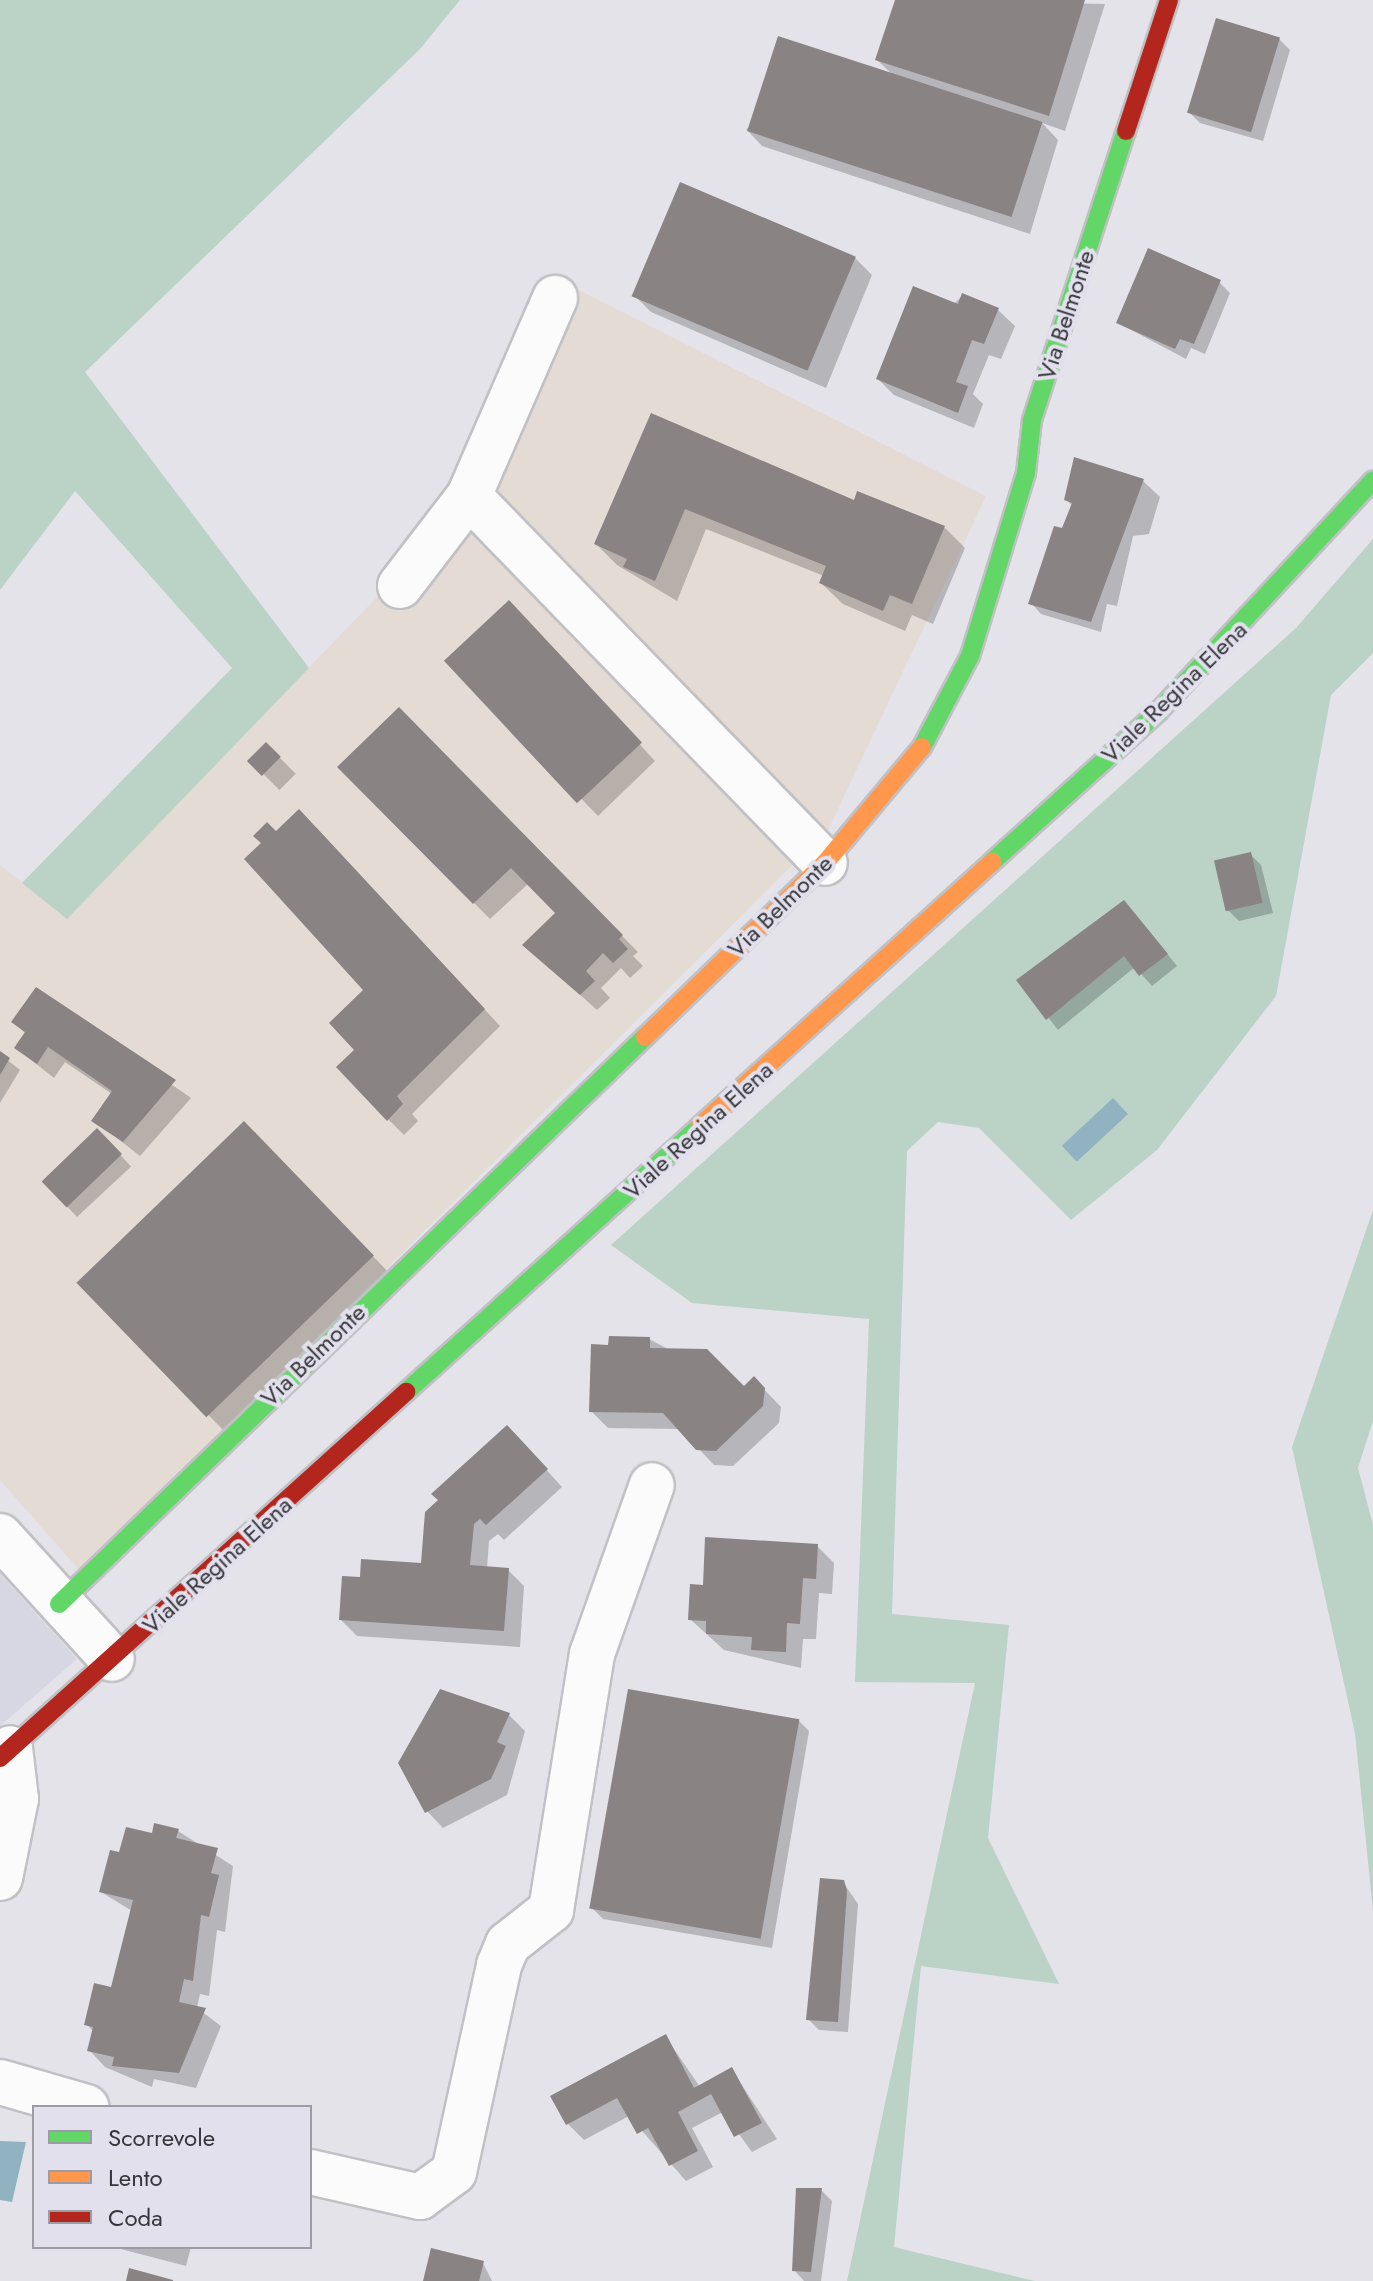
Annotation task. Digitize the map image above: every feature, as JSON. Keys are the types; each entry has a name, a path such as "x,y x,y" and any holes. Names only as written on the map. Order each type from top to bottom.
{"street":[{"name":"Via Belmonte","path":"59,1604 825,863 920,751 970,656 1026,473 1032,420 1169,0"},
{"path":"400,586 469,496 555,298"},
{"name":"Viale Regina Elena","path":"5,1753 1158,712 1373,481"},
{"path":"469,496 825,863"},
{"path":"312,2172 420,2197 454,2172 499,1965 508,1944 551,1910 592,1654 652,1485"},
{"path":"0,1536 112,1659"},
{"path":"0,1878 16,1799 5,1753"},
{"path":"0,2082 79,2105"}],"shaded area":[{"path":"555,278 986,496 828,830 81,1572 0,1480 0,865 67,918 434,538"},
{"path":"0,1574 77,1659 0,1726"}],"green space":[{"path":"0,0 460,0 420,49 85,372 309,668 67,919 22,883 232,668 75,491 0,590"},
{"path":"1373,539 1373,653 1331,695 1276,996 1157,1150 1071,1220 979,1128 938,1122 907,1151 892,1614 1009,1625 988,1838 1059,1984 921,1966 894,2247 1035,2281 847,2281 975,1683 855,1682 869,1319 692,1303 611,1245 1296,628"},
{"path":"1373,1210 1373,1421 1358,1468 1373,1525 1373,1911 1355,1733 1292,1447"}],"water":[{"path":"1113,1098 1128,1114 1077,1162 1062,1146"},
{"path":"0,2141 26,2142 12,2202 0,2200"}],"building":[{"path":"895,0 1085,0 1049,116 875,60"},
{"path":"1216,18 1280,38 1251,132 1187,113"},
{"path":"778,36 1042,122 1011,217 747,131"},
{"path":"680,182 856,257 807,371 632,296"},
{"path":"1148,248 1221,280 1194,344 1180,339 1175,349 1116,323"},
{"path":"913,286 958,304 962,293 999,308 984,344 972,340 956,382 968,386 958,413 876,379"},
{"path":"651,413 854,500 857,491 945,526 912,604 890,595 883,611 819,583 826,566 685,509 655,581 623,567 627,559 594,544"},
{"path":"1074,457 1144,479 1091,622 1028,604 1054,526 1062,528 1072,503 1064,500"},
{"path":"509,600 642,743 577,803 444,661"},
{"path":"399,707 623,935 619,939 628,949 613,963 603,953 586,971 595,981 580,995 522,945 555,913 511,868 473,904 337,767"},
{"path":"266,742 281,757 262,776 247,761"},
{"path":"299,809 485,1009 397,1096 403,1104 387,1121 336,1067 354,1050 329,1023 363,990 244,859 261,843 253,836 267,822 276,831"},
{"path":"1251,852 1263,903 1226,911 1214,861"},
{"path":"1124,900 1168,954 1139,976 1124,956 1046,1020 1016,980"},
{"path":"36,987 176,1080 123,1142 91,1121 112,1091 48,1047 37,1064 14,1048 25,1032 11,1022"},
{"path":"0,1051 10,1058 0,1075"},
{"path":"244,1121 374,1256 206,1417 76,1283"},
{"path":"97,1128 122,1154 67,1207 42,1181"},
{"path":"609,1336 650,1337 650,1348 707,1349 744,1386 754,1376 765,1388 763,1406 716,1451 696,1450 663,1413 589,1412 591,1344 608,1345"},
{"path":"507,1425 548,1469 486,1525 480,1519 474,1524 470,1565 509,1568 504,1631 339,1620 342,1576 360,1577 361,1559 421,1563 425,1512 438,1500 431,1494"},
{"path":"705,1537 818,1544 816,1579 803,1578 800,1624 787,1623 786,1652 751,1650 752,1637 706,1634 706,1621 688,1620 690,1584 703,1585"},
{"path":"440,1689 510,1713 497,1742 506,1746 491,1779 425,1813 398,1763"},
{"path":"628,1689 799,1719 761,1939 589,1909"},
{"path":"154,1823 179,1829 176,1838 218,1848 211,1873 219,1875 209,1917 201,1915 193,1981 184,1979 179,2002 206,2008 179,2073 112,2066 114,2057 87,2051 93,2027 84,2025 94,1983 111,1987 133,1900 99,1892 110,1850 119,1852 126,1827 152,1833"},
{"path":"820,1878 844,1880 847,1891 838,2022 806,2020"},
{"path":"666,2034 694,2088 732,2067 762,2123 734,2137 711,2094 678,2112 698,2151 669,2166 648,2128 637,2134 617,2098 566,2125 550,2096"},
{"path":"796,2188 822,2188 811,2272 792,2271"},
{"path":"431,2248 484,2261 479,2281 423,2281"},
{"path":"129,2268 173,2280 173,2281 126,2281"}],"traffic: fast":[{"path":"922,747 970,656 1026,473 1032,420 1126,131"},
{"path":"992,862 1158,712 1373,481"},
{"path":"59,1604 645,1037"},
{"path":"406,1392 700,1126"}],"traffic: slow":[{"path":"645,1037 825,863 922,747"},
{"path":"700,1126 992,862"}],"traffic: jam":[{"path":"1126,131 1169,0"},
{"path":"0,1758 406,1392"}]}
